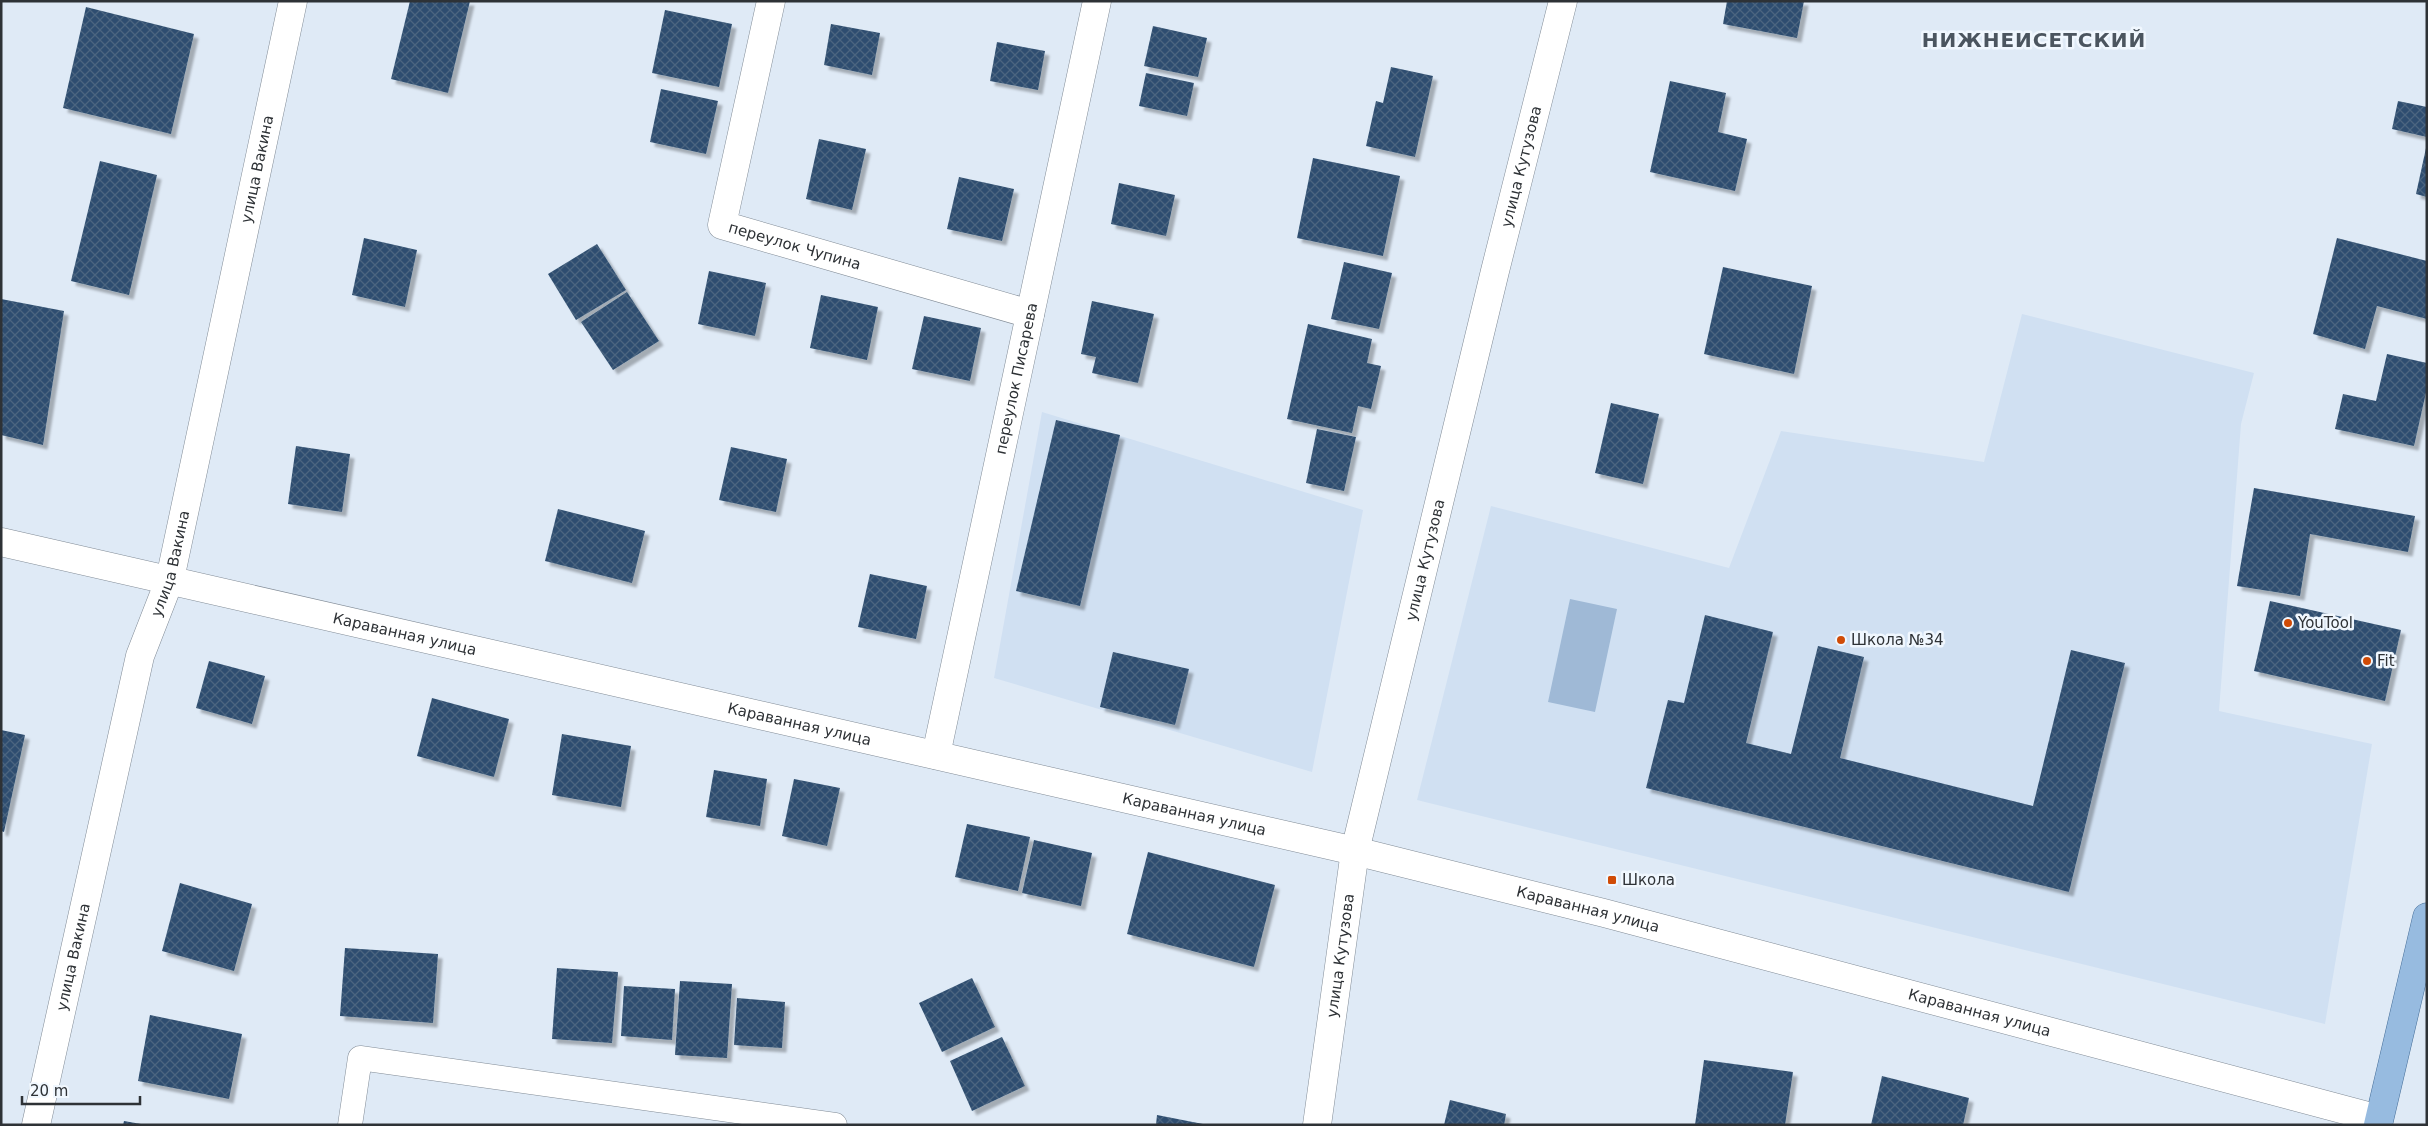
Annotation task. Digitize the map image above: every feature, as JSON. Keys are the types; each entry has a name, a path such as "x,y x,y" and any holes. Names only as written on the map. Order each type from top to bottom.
{"main road":[{"path":"2379,1122 2427,917"}],"street":[{"name":"улица Вакина","path":"36,1125 140,656 170,579 292,1"},
{"name":"переулок Чупина","path":"770,1 722,225 1030,314"},
{"name":"переулок Писарева","path":"936,755 1097,1"},
{"name":"улица Кутузова","path":"1317,1125 1355,851 1494,271 1563,1"},
{"name":"Караванная улица","path":"1,542 170,579 1355,851 1604,913 2379,1122"}],"lane":[{"path":"350,1125 360,1058 836,1125"}],"shaded area":[{"name":"Школа №34","path":"2022,314 2254,373 2241,424 2219,711 2372,744 2325,1024 1417,800 1491,506 1729,568 1781,431 1984,462"},
{"path":"1042,412 1363,510 1312,772 994,678"},
{"path":"1570,599 1617,609 1595,712 1548,702"}],"building":[{"path":"410,1 470,1 448,93 391,79"},
{"path":"1727,1 1804,1 1797,38 1723,24"},
{"path":"86,7 194,34 171,134 63,108"},
{"path":"665,10 732,24 719,87 652,73"},
{"path":"831,24 880,33 872,75 824,65"},
{"path":"1153,26 1207,38 1198,77 1144,66"},
{"path":"997,42 1045,51 1038,90 990,81"},
{"path":"1391,67 1433,76 1415,157 1366,146 1376,101 1383,103"},
{"path":"1146,73 1194,83 1187,116 1139,106"},
{"path":"1670,81 1726,93 1718,132 1747,139 1735,191 1650,172"},
{"path":"661,89 718,101 706,154 650,142"},
{"path":"2398,101 2427,107 2427,137 2392,129"},
{"path":"819,139 866,149 852,210 806,199"},
{"path":"2427,148 2427,197 2416,194"},
{"path":"1313,158 1400,176 1383,256 1297,238"},
{"path":"100,161 157,175 129,295 71,281"},
{"path":"959,177 1014,189 1002,241 947,229"},
{"path":"1119,183 1175,195 1166,236 1111,224"},
{"path":"364,238 417,250 405,307 352,295"},
{"path":"2337,238 2427,261 2427,319 2377,306 2365,349 2313,334"},
{"path":"597,244 626,290 576,320 548,274"},
{"path":"1344,262 1392,273 1379,329 1331,319"},
{"path":"1723,267 1812,286 1794,374 1704,354"},
{"path":"709,271 766,283 755,336 698,324"},
{"path":"627,292 659,341 613,370 581,322"},
{"path":"821,295 878,307 867,360 810,348"},
{"path":"1,299 64,311 43,445 1,435"},
{"path":"1092,301 1154,314 1138,383 1092,373 1096,357 1081,354"},
{"path":"924,316 981,328 970,381 912,369"},
{"path":"1308,324 1372,339 1367,363 1381,366 1371,409 1358,406 1352,433 1287,419"},
{"path":"2387,354 2427,363 2427,388 2414,446 2335,429 2343,394 2376,401"},
{"path":"1611,403 1659,414 1643,484 1595,473"},
{"path":"1056,420 1120,435 1080,606 1016,591"},
{"path":"1317,429 1356,437 1344,491 1306,483"},
{"path":"296,446 350,454 342,512 288,504"},
{"path":"731,447 787,459 776,512 719,500"},
{"path":"2254,488 2415,516 2408,552 2310,534 2300,596 2237,586"},
{"path":"558,509 645,531 632,583 545,561"},
{"path":"870,574 927,586 916,639 858,627"},
{"path":"2270,601 2401,630 2385,701 2254,671"},
{"path":"1705,615 1773,632 1746,743 1791,754 1818,646 1864,657 1840,758 2033,806 2071,650 2125,663 2069,892 1646,788 1668,700 1684,703"},
{"path":"1113,652 1189,669 1175,725 1100,707"},
{"path":"209,661 265,676 252,724 196,708"},
{"path":"432,698 509,719 494,777 417,756"},
{"path":"1,730 25,735 4,832 1,831"},
{"path":"562,734 631,746 621,807 552,795"},
{"path":"714,770 767,779 760,826 706,817"},
{"path":"794,779 840,788 827,846 782,836"},
{"path":"967,824 1030,837 1018,891 955,877"},
{"path":"1034,840 1092,853 1081,906 1022,893"},
{"path":"1148,852 1275,885 1254,967 1127,934"},
{"path":"180,883 252,904 234,971 162,951"},
{"path":"345,948 438,954 433,1023 340,1016"},
{"path":"557,968 618,972 612,1043 552,1039"},
{"path":"972,978 995,1027 942,1052 919,1003"},
{"path":"680,981 732,984 727,1058 675,1055"},
{"path":"624,986 675,989 672,1040 621,1036"},
{"path":"737,998 785,1002 782,1048 734,1045"},
{"path":"150,1015 242,1034 229,1099 138,1081"},
{"path":"1002,1037 1025,1086 972,1111 950,1061"},
{"path":"1704,1060 1793,1072 1785,1125 1695,1125"},
{"path":"1882,1076 1969,1098 1963,1125 1871,1125"},
{"path":"1450,1100 1506,1114 1504,1125 1444,1125"},
{"path":"1157,1115 1203,1124 1156,1125"},
{"path":"124,1121 141,1124 141,1125 123,1125"}],"place":[{"name":"YouTool","path":"2288,623"},
{"name":"Школа №34","path":"1841,640"},
{"name":"Fit","path":"2367,661"},
{"name":"Школа","path":"1612,880"}],"district":[{"name":"НИЖНЕИСЕТСКИЙ","path":"2034,40"}]}
